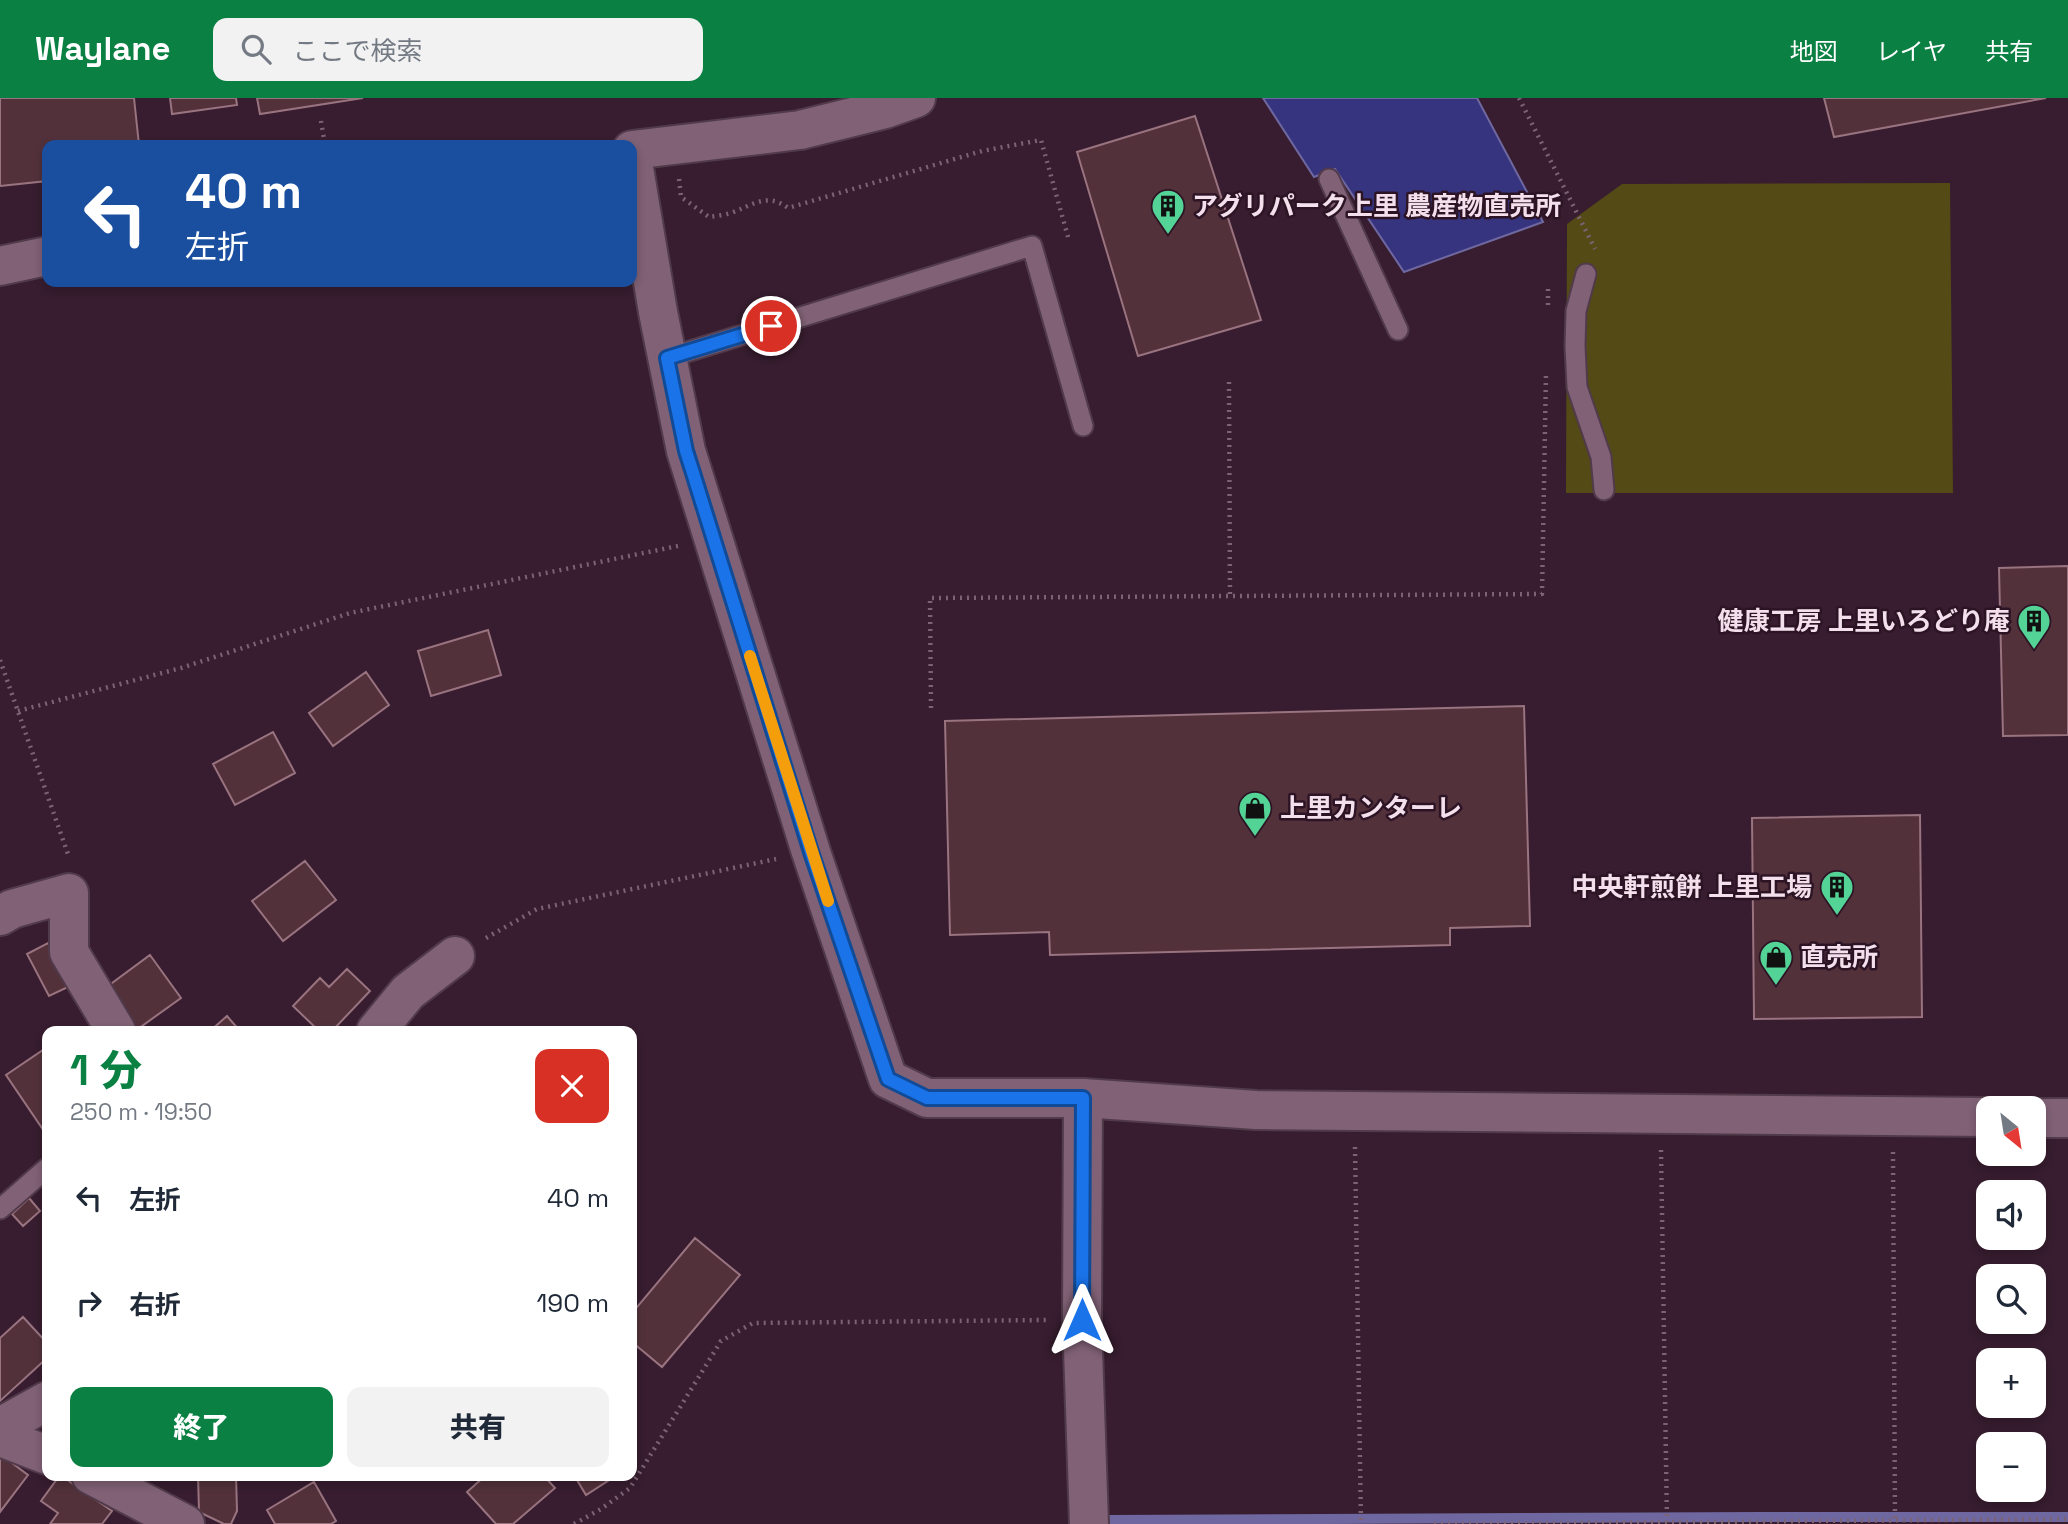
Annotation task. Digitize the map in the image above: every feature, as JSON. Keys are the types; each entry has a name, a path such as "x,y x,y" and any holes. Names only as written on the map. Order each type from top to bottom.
{"street":[{"path":"637,149 800,130 885,109 916,98"},
{"path":"637,185 686,451 811,852 888,1079 927,1098 1083,1098 1256,1110 1976,1117"},
{"path":"0,266 42,257"},
{"path":"0,916 12,909 69,893 69,952 113,1026"},
{"path":"380,1026 408,992 455,956"},
{"path":"1083,1098 1082,1320 1089,1524"},
{"path":"2046,1118 2068,1118"},
{"path":"0,1427 42,1404"},
{"path":"0,1437 42,1453"},
{"path":"103,1481 185,1524"}],"lane":[{"path":"1329,179 1398,330"},
{"path":"667,358 1032,246 1083,426"},
{"path":"1586,274 1576,311 1577,387 1601,457 1604,490"},
{"path":"0,1209 42,1172"}],"path":[{"path":"1520,98 1599,256"},
{"path":"321,121 324,140"},
{"path":"678,176 681,197 709,217 728,214 762,200 778,201 788,208 982,151 1041,140 1068,237"},
{"path":"1548,285 1548,312"},
{"path":"931,708 930,598 1542,594 1546,366"},
{"path":"1229,382 1230,596"},
{"path":"18,711 181,668 350,613 713,539"},
{"path":"0,660 77,879 69,893"},
{"path":"455,956 537,909 811,852"},
{"path":"1355,1111 1361,1524"},
{"path":"1661,1114 1667,1522"},
{"path":"1892,1116 1895,1520"},
{"path":"637,1477 721,1340 753,1323 1082,1320"},
{"path":"574,1524 601,1509 630,1488 634,1481"},
{"path":"1434,1524 2068,1519"}],"shaded area":[{"path":"1263,98 1477,98 1543,222 1404,272 1335,169 1314,177"},
{"path":"1950,183 1953,493 1566,493 1567,224 1622,184"}],"building":[{"path":"0,98 134,98 138,140 42,140 42,182 0,186"},
{"path":"170,98 236,98 237,105 172,114"},
{"path":"257,98 363,98 260,114"},
{"path":"1824,98 2046,98 1834,137"},
{"name":"アグリパーク上里 農産物直売所","path":"1195,116 1261,320 1138,356 1077,152"},
{"name":"健康工房 上里いろどり庵","path":"2068,566 2068,735 2003,736 1999,568"},
{"path":"488,630 501,675 431,696 418,651"},
{"path":"366,672 389,705 333,746 309,713"},
{"path":"1524,706 1530,926 1450,928 1450,945 1050,955 1049,932 950,935 945,721"},
{"path":"273,732 295,773 235,805 213,764"},
{"name":"中央軒煎餅 上里工場","path":"1920,815 1922,1017 1754,1019 1752,818"},
{"path":"305,861 336,900 283,941 252,901"},
{"path":"48,943 70,986 49,996 27,954"},
{"path":"150,955 181,998 142,1026 131,1026 104,989"},
{"path":"347,969 370,991 337,1026 314,1026 293,1006 320,978 329,987"},
{"path":"227,1016 236,1026 216,1026"},
{"path":"42,1051 42,1128 6,1075"},
{"path":"29,1198 40,1211 23,1226 12,1214"},
{"path":"695,1238 740,1275 662,1367 637,1346 637,1307"},
{"path":"23,1317 42,1338 42,1363 0,1401 0,1338"},
{"path":"0,1454 28,1475 0,1512"},
{"path":"56,1481 69,1481 112,1511 102,1524 50,1524 58,1513 41,1501"},
{"path":"198,1481 236,1481 237,1511 231,1524 224,1524 199,1512"},
{"path":"479,1481 549,1481 555,1488 513,1524 496,1524 467,1492"},
{"path":"578,1481 608,1481 586,1495"},
{"path":"314,1482 336,1521 331,1524 275,1524 267,1510"}],"waterway":[{"path":"1109,1524 1109,1520 2068,1517"}],"slow traffic":[{"path":"750,656 828,901"}],"place":[{"name":"アグリパーク上里 農産物直売所","path":"1168,236"},
{"name":"健康工房 上里いろどり庵","path":"2034,651"},
{"name":"上里カンターレ","path":"1255,838"},
{"name":"中央軒煎餅 上里工場","path":"1837,917"},
{"name":"直売所","path":"1776,987"}],"route":[{"path":"771,326 667,358 686,451 803,826 888,1079 927,1098 1083,1098 1082,1320"}]}
